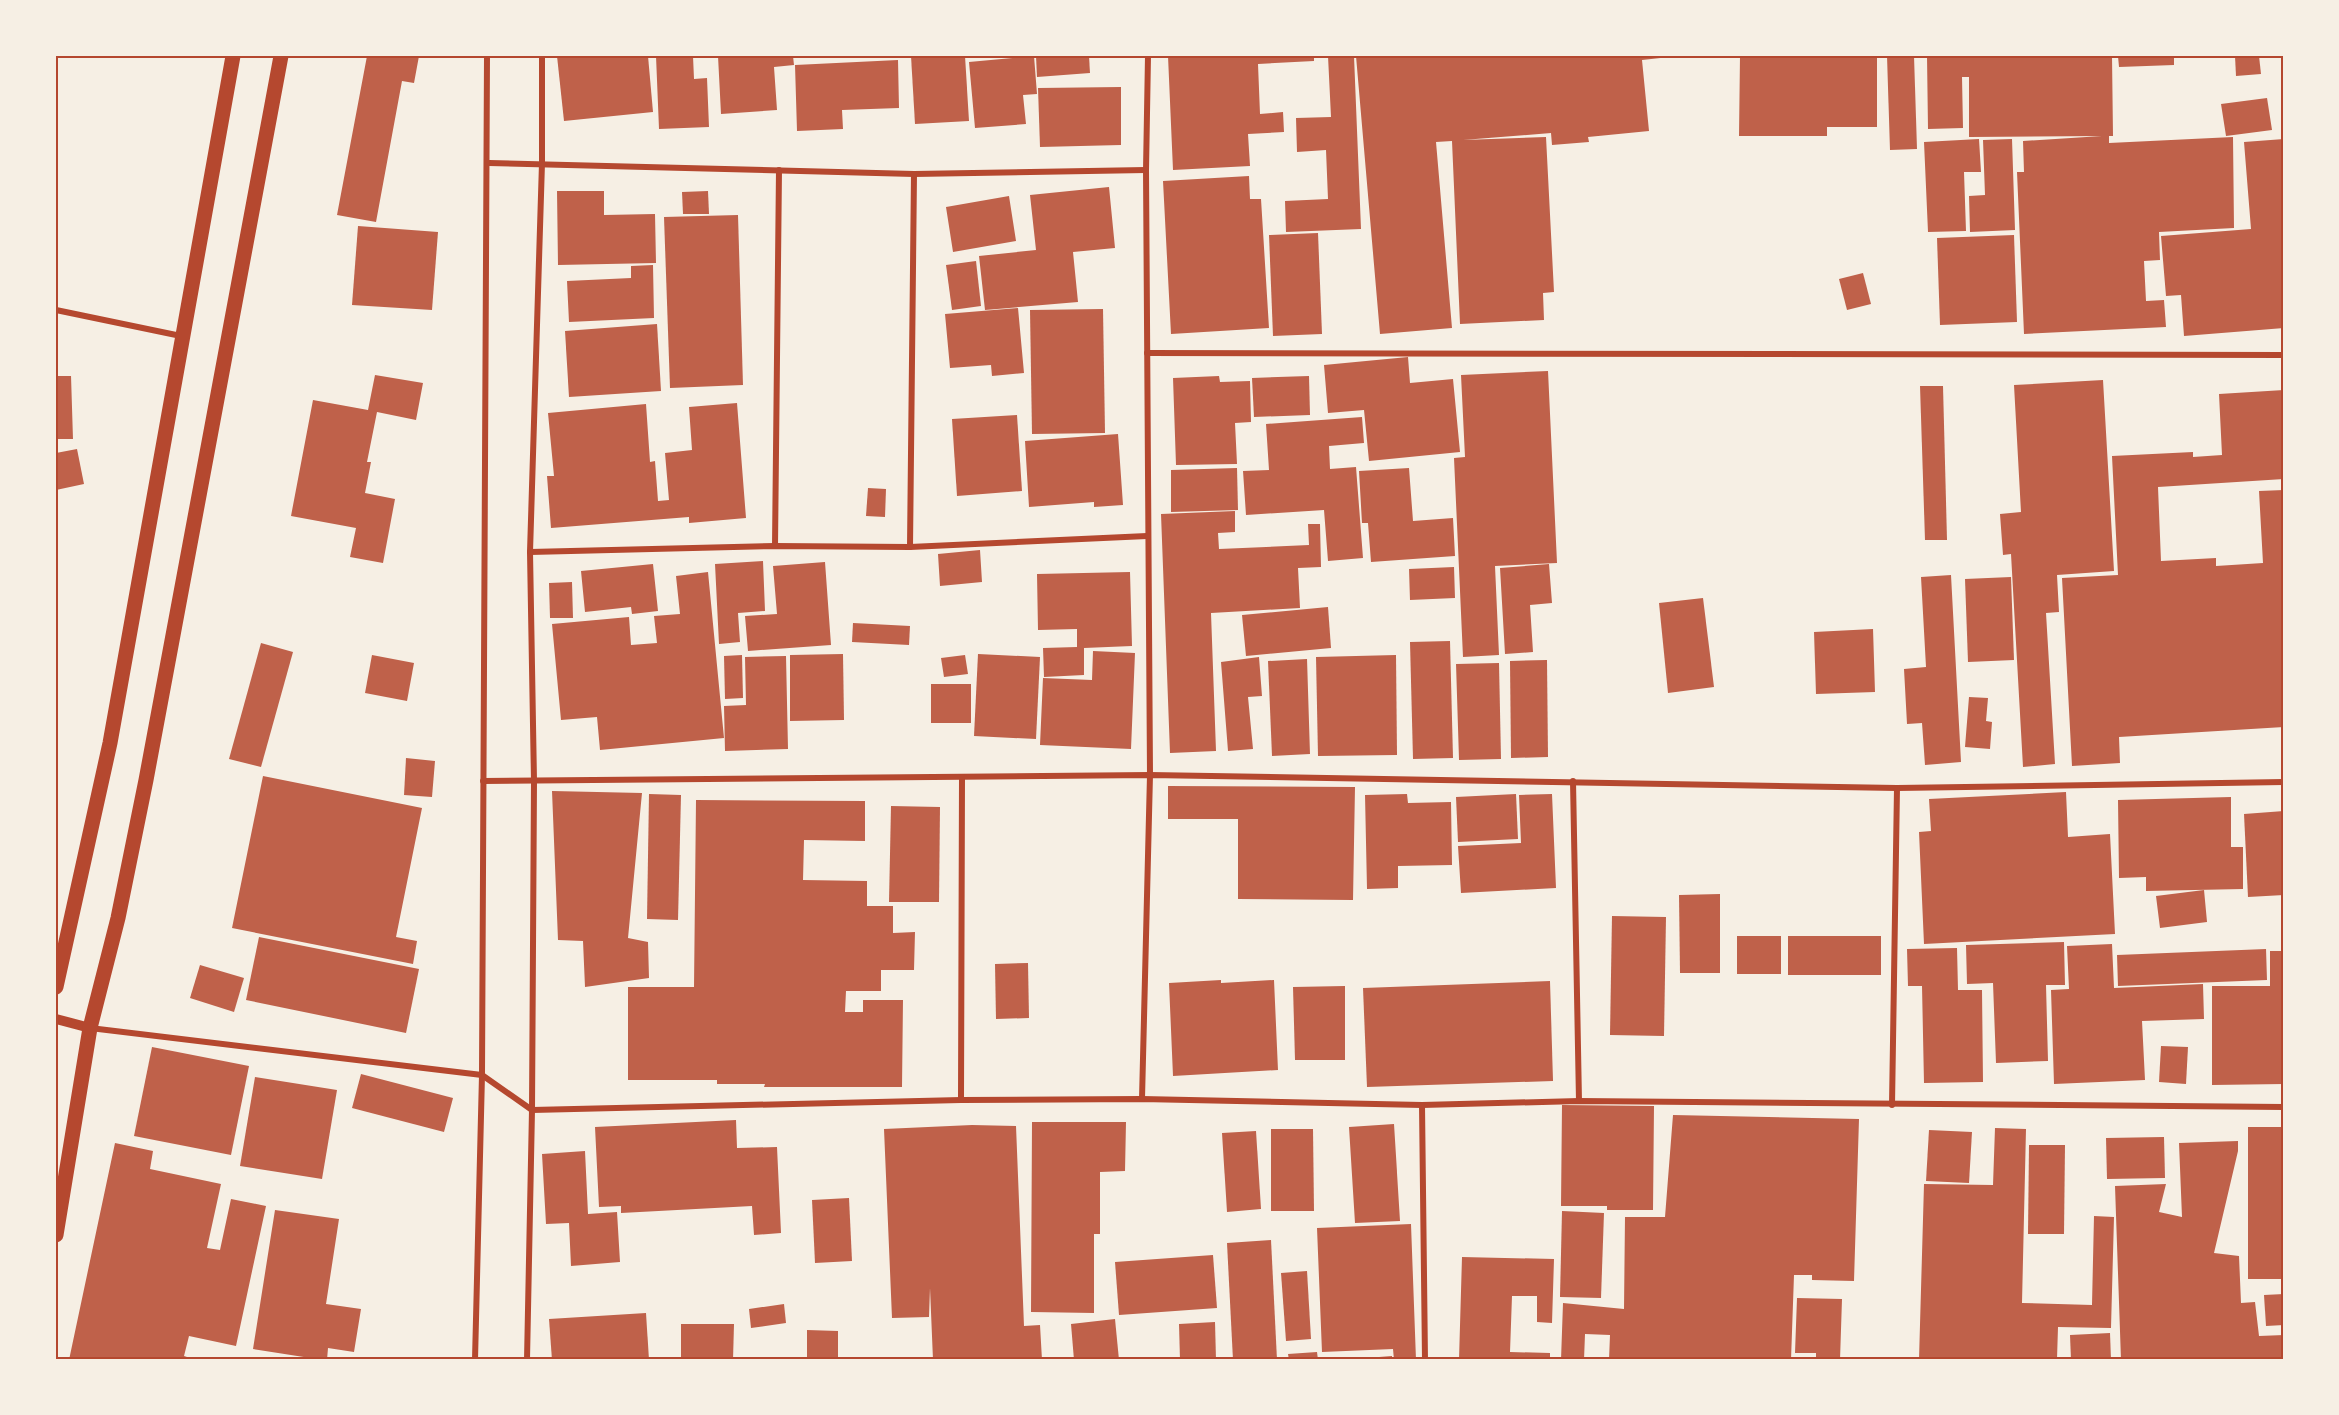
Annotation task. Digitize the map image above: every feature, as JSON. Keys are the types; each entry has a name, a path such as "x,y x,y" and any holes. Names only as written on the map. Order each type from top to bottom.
{"main road":[{"path":"56,987 110,743 232,56"},
{"path":"56,1235 90,1028 118,918 146,780 281,56"}],"street":[{"path":"475,1359 482,1076 488,56"},
{"path":"527,1359 532,1110 534,782 530,552 542,163 542,56"},
{"path":"1142,1099 1150,775 1147,536 1148,56"},
{"path":"489,163 914,174 1146,170"},
{"path":"774,546 779,170"},
{"path":"910,547 914,174"},
{"path":"56,310 182,337"},
{"path":"1147,353 2283,355"},
{"path":"530,552 774,546 910,547 1147,536"},
{"path":"483,781 1150,775 1897,788 2283,782"},
{"path":"961,1100 962,777"},
{"path":"1573,781 1579,1101"},
{"path":"1892,1106 1897,788"},
{"path":"56,1019 90,1028 482,1076 532,1110 961,1100 1142,1099 1422,1105 1579,1101 1892,1106 2283,1107"},
{"path":"1422,1105 1425,1359"}],"building":[{"path":"367,56 419,56 414,83 402,81 376,222 337,215"},
{"path":"557,56 648,56 653,112 564,121"},
{"path":"656,56 693,56 694,79 707,78 709,127 659,129"},
{"path":"718,56 793,56 794,65 774,67 777,110 721,114"},
{"path":"911,56 965,56 969,121 915,124"},
{"path":"1034,56 1037,94 1023,95 1026,124 975,128 969,62"},
{"path":"1036,56 1089,56 1090,73 1037,77"},
{"path":"1168,56 1314,56 1314,61 1258,64 1260,114 1283,112 1284,132 1248,134 1250,166 1173,170"},
{"path":"1328,56 1354,56 1361,229 1286,232 1285,201 1328,199 1326,150 1297,152 1296,118 1331,117"},
{"path":"1356,56 1679,56 1642,60 1649,131 1588,137 1589,142 1552,145 1551,133 1463,140 1546,137 1554,292 1543,293 1544,320 1460,324 1452,141 1436,142 1452,328 1380,334"},
{"path":"1740,56 1877,56 1877,127 1827,127 1827,136 1739,136"},
{"path":"1887,56 1914,56 1917,149 1890,150"},
{"path":"1927,56 2112,56 2113,136 2109,136 2109,143 2233,137 2234,228 2159,232 2160,260 2144,261 2146,301 2164,300 2166,327 2024,334 2017,172 2024,172 2023,141 2102,136 1969,137 1969,77 1962,77 1963,128 1928,129"},
{"path":"2118,56 2174,56 2174,65 2119,67"},
{"path":"2235,56 2259,56 2261,74 2236,76"},
{"path":"898,60 899,108 842,110 843,129 797,131 795,65"},
{"path":"1121,87 1121,145 1040,147 1038,88"},
{"path":"2267,98 2272,130 2226,136 2221,104"},
{"path":"1979,139 1981,172 1964,172 1966,231 1928,232 1924,142"},
{"path":"2012,139 2015,230 1970,232 1969,196 1985,195 1983,140"},
{"path":"2284,139 2284,328 2184,336 2181,295 2166,296 2161,236 2251,229 2244,142"},
{"path":"1249,176 1250,199 1261,199 1269,328 1171,334 1163,181"},
{"path":"1109,187 1115,248 1073,252 1078,302 985,310 979,256 1036,250 1030,195"},
{"path":"557,191 604,191 604,215 655,214 656,263 558,265"},
{"path":"708,191 709,214 683,214 682,192"},
{"path":"1009,196 1016,241 953,252 946,207"},
{"path":"738,215 743,385 670,388 664,217"},
{"path":"358,226 438,232 432,310 352,305"},
{"path":"1318,233 1322,334 1273,336 1269,235"},
{"path":"2014,235 2017,322 1940,325 1937,238"},
{"path":"976,261 981,306 952,310 946,265"},
{"path":"653,265 654,318 569,322 567,281 631,278 631,266"},
{"path":"1863,273 1871,304 1847,310 1839,279"},
{"path":"1018,308 1024,373 992,376 991,365 950,368 945,314"},
{"path":"1103,309 1105,433 1032,434 1030,310"},
{"path":"657,324 661,391 569,397 565,331"},
{"path":"1408,357 1410,383 1453,379 1460,452 1369,461 1364,410 1328,413 1324,365"},
{"path":"1548,371 1557,563 1495,566 1499,655 1463,657 1454,458 1465,457 1461,375"},
{"path":"375,375 423,383 416,420 377,412 367,462 371,462 365,493 395,499 383,563 350,557 356,528 291,516 313,400 368,410"},
{"path":"56,376 71,376 73,439 56,439"},
{"path":"1219,376 1220,382 1250,381 1251,422 1235,423 1237,464 1176,465 1173,378"},
{"path":"1309,376 1310,415 1254,417 1252,378"},
{"path":"2103,380 2114,571 2057,575 2059,612 2046,613 2055,764 2023,767 2011,554 2003,555 2000,514 2021,512 2014,385"},
{"path":"1920,386 1943,386 1947,540 1925,540"},
{"path":"2284,390 2284,479 2158,487 2161,561 2216,558 2216,566 2263,563 2259,491 2284,490 2284,727 2119,737 2120,763 2072,766 2062,578 2118,575 2112,456 2193,452 2193,457 2222,455 2219,394"},
{"path":"737,403 746,518 689,523 689,517 551,528 547,476 554,476 548,413 646,404 650,462 655,461 658,501 669,500 665,453 692,450 689,407"},
{"path":"1017,415 1022,491 957,496 952,419"},
{"path":"1362,417 1364,443 1329,446 1330,469 1356,467 1363,558 1328,561 1324,510 1246,515 1243,471 1269,470 1266,424"},
{"path":"1118,434 1123,505 1094,507 1094,502 1029,507 1025,441"},
{"path":"77,449 84,484 56,490 56,453"},
{"path":"1237,468 1238,510 1171,512 1171,470"},
{"path":"1409,468 1413,521 1453,518 1455,556 1371,562 1368,523 1362,523 1359,471"},
{"path":"868,488 886,489 885,517 866,516"},
{"path":"1235,511 1235,532 1218,533 1219,549 1309,545 1308,524 1320,524 1321,567 1298,568 1300,608 1211,613 1216,751 1170,753 1161,514"},
{"path":"980,550 982,582 940,586 938,554"},
{"path":"763,561 765,611 738,613 740,642 719,644 715,564"},
{"path":"825,562 831,645 748,651 745,616 777,614 773,566"},
{"path":"653,564 658,611 632,614 631,607 585,612 581,571"},
{"path":"1549,564 1552,603 1530,605 1533,652 1505,654 1500,568"},
{"path":"1454,567 1455,598 1410,600 1409,569"},
{"path":"708,572 724,738 600,750 597,717 561,720 552,624 629,617 631,645 657,643 654,616 680,614 676,576"},
{"path":"1130,572 1132,646 1084,648 1084,675 1044,677 1043,648 1077,647 1077,629 1038,630 1037,574"},
{"path":"1951,575 1961,762 1925,765 1922,723 1907,724 1904,669 1926,667 1921,577"},
{"path":"2011,577 2014,660 1968,662 1965,579"},
{"path":"572,582 573,618 550,618 549,583"},
{"path":"1703,598 1714,687 1668,693 1659,603"},
{"path":"1328,607 1331,648 1246,656 1242,615"},
{"path":"853,623 910,626 909,645 852,642"},
{"path":"1873,629 1875,692 1816,694 1814,632"},
{"path":"1450,641 1453,758 1413,759 1410,642"},
{"path":"261,643 293,652 261,767 229,759"},
{"path":"1093,651 1135,653 1131,749 1040,745 1043,678 1092,680"},
{"path":"843,654 844,720 790,721 790,655"},
{"path":"978,654 1040,657 1036,739 974,736"},
{"path":"372,655 414,663 407,701 365,693"},
{"path":"742,655 743,698 725,699 724,656"},
{"path":"965,655 968,674 944,677 941,658"},
{"path":"1396,655 1397,755 1318,756 1316,657"},
{"path":"786,656 788,749 725,751 724,706 746,705 745,657"},
{"path":"1259,657 1262,696 1248,697 1253,749 1228,751 1221,662"},
{"path":"1307,659 1310,754 1272,756 1268,661"},
{"path":"1547,660 1548,757 1511,758 1510,661"},
{"path":"1499,663 1501,759 1459,760 1456,664"},
{"path":"931,684 971,684 971,723 931,723"},
{"path":"1969,697 1988,698 1986,721 1992,722 1990,749 1965,747"},
{"path":"406,758 435,761 432,797 404,795"},
{"path":"263,776 422,808 396,937 417,941 413,964 232,928"},
{"path":"1168,786 1355,787 1353,900 1238,899 1238,819 1168,819"},
{"path":"552,791 642,793 628,938 648,942 649,978 585,987 583,941 558,940"},
{"path":"2066,792 2068,837 2110,834 2115,934 1924,944 1919,832 1931,831 1929,799"},
{"path":"649,794 681,795 678,920 647,919"},
{"path":"1407,794 1408,803 1451,802 1452,865 1398,866 1398,888 1367,889 1365,795"},
{"path":"1516,794 1518,839 1458,842 1456,797"},
{"path":"1552,794 1556,888 1461,893 1458,846 1521,843 1519,795"},
{"path":"2231,797 2231,847 2243,847 2243,889 2146,891 2146,877 2119,878 2118,800"},
{"path":"696,800 865,801 865,841 804,840 803,880 867,881 867,906 893,906 893,933 915,932 914,970 881,970 881,991 846,991 845,1012 863,1012 863,1000 903,1000 902,1087 764,1087 765,1084 717,1084 717,1080 628,1080 628,987 694,987"},
{"path":"891,806 940,807 939,902 889,902"},
{"path":"2284,811 2284,895 2248,897 2244,814"},
{"path":"2204,890 2207,922 2160,928 2156,896"},
{"path":"1720,894 1720,973 1680,973 1679,895"},
{"path":"1612,916 1666,917 1664,1036 1610,1035"},
{"path":"1737,936 1781,936 1781,974 1737,974"},
{"path":"1788,936 1881,936 1881,975 1788,975"},
{"path":"259,937 419,969 406,1033 246,1000"},
{"path":"2064,942 2065,985 2046,985 2048,1061 1996,1063 1993,983 1967,984 1966,945"},
{"path":"2112,944 2114,988 2203,984 2204,1019 2142,1021 2145,1080 2054,1084 2051,990 2069,989 2067,946"},
{"path":"1957,948 1958,990 1982,990 1983,1082 1924,1083 1922,986 1908,986 1907,949"},
{"path":"2266,949 2267,980 2118,986 2117,955"},
{"path":"2270,951 2284,951 2284,1084 2212,1085 2212,986 2270,986"},
{"path":"1028,963 1029,1018 996,1019 995,964"},
{"path":"200,965 244,978 234,1012 190,998"},
{"path":"1221,980 1221,983 1274,980 1278,1070 1173,1076 1169,983"},
{"path":"1550,981 1553,1081 1367,1087 1363,988"},
{"path":"1345,986 1345,1060 1295,1060 1293,987"},
{"path":"2161,1046 2188,1047 2186,1084 2159,1082"},
{"path":"152,1047 249,1066 231,1155 134,1136"},
{"path":"361,1074 453,1098 444,1132 352,1108"},
{"path":"255,1077 337,1090 322,1179 240,1166"},
{"path":"1562,1105 1654,1106 1653,1210 1607,1210 1607,1206 1561,1206"},
{"path":"1673,1115 1859,1119 1854,1281 1812,1280 1812,1275 1794,1275 1791,1360 1609,1360 1610,1335 1585,1334 1584,1360 1561,1360 1563,1303 1624,1309 1625,1217 1665,1217"},
{"path":"736,1120 737,1148 777,1147 781,1233 754,1235 752,1206 621,1213 621,1206 599,1207 595,1127"},
{"path":"1032,1122 1126,1122 1125,1171 1100,1172 1100,1234 1094,1234 1094,1313 1031,1312"},
{"path":"1394,1124 1400,1221 1355,1223 1349,1127"},
{"path":"972,1125 1016,1126 1024,1326 1040,1325 1042,1360 933,1360 930,1288 929,1317 892,1318 884,1129"},
{"path":"2248,1127 2284,1127 2284,1279 2248,1279"},
{"path":"1995,1128 2026,1129 2022,1303 2092,1305 2094,1216 2114,1217 2111,1328 2058,1327 2057,1359 1919,1360 1924,1184 1993,1185"},
{"path":"1271,1129 1313,1129 1314,1211 1271,1211"},
{"path":"1929,1130 1972,1132 1969,1183 1926,1181"},
{"path":"1256,1131 1261,1209 1227,1212 1222,1133"},
{"path":"2164,1137 2165,1178 2107,1179 2106,1138"},
{"path":"2238,1141 2238,1151 2214,1253 2239,1256 2241,1303 2255,1302 2259,1336 2284,1335 2284,1360 2121,1360 2115,1186 2166,1184 2159,1212 2182,1217 2179,1143"},
{"path":"115,1143 153,1151 150,1169 221,1184 207,1248 220,1250 231,1199 266,1206 236,1346 189,1336 184,1356 196,1360 69,1360"},
{"path":"2029,1145 2065,1145 2064,1234 2028,1234"},
{"path":"585,1151 588,1214 617,1212 620,1262 571,1266 569,1223 546,1224 542,1154"},
{"path":"849,1198 852,1261 815,1263 812,1200"},
{"path":"275,1210 339,1219 326,1304 361,1309 354,1352 328,1348 327,1360 323,1360 253,1349"},
{"path":"1562,1211 1604,1213 1601,1298 1560,1297"},
{"path":"1411,1224 1416,1360 1394,1360 1393,1349 1322,1352 1317,1228"},
{"path":"1271,1240 1277,1360 1233,1360 1227,1243"},
{"path":"1213,1255 1217,1308 1119,1315 1115,1262"},
{"path":"1462,1257 1554,1259 1552,1323 1537,1322 1537,1296 1512,1296 1510,1352 1550,1353 1550,1360 1459,1360"},
{"path":"1307,1271 1311,1339 1286,1341 1281,1273"},
{"path":"2284,1294 2284,1325 2266,1326 2264,1295"},
{"path":"1797,1298 1842,1299 1840,1360 1816,1360 1816,1353 1795,1353"},
{"path":"784,1304 786,1323 751,1328 749,1309"},
{"path":"646,1313 649,1360 552,1360 549,1319"},
{"path":"1115,1319 1119,1360 1074,1360 1071,1324"},
{"path":"1215,1322 1216,1360 1180,1360 1179,1324"},
{"path":"681,1324 734,1324 733,1360 681,1360"},
{"path":"807,1330 838,1331 838,1360 807,1360"},
{"path":"2110,1333 2111,1360 2071,1360 2070,1335"},
{"path":"1317,1352 1318,1360 1289,1360 1288,1354"},
{"path":"1392,1356 1392,1360 1366,1360 1366,1358"}]}
